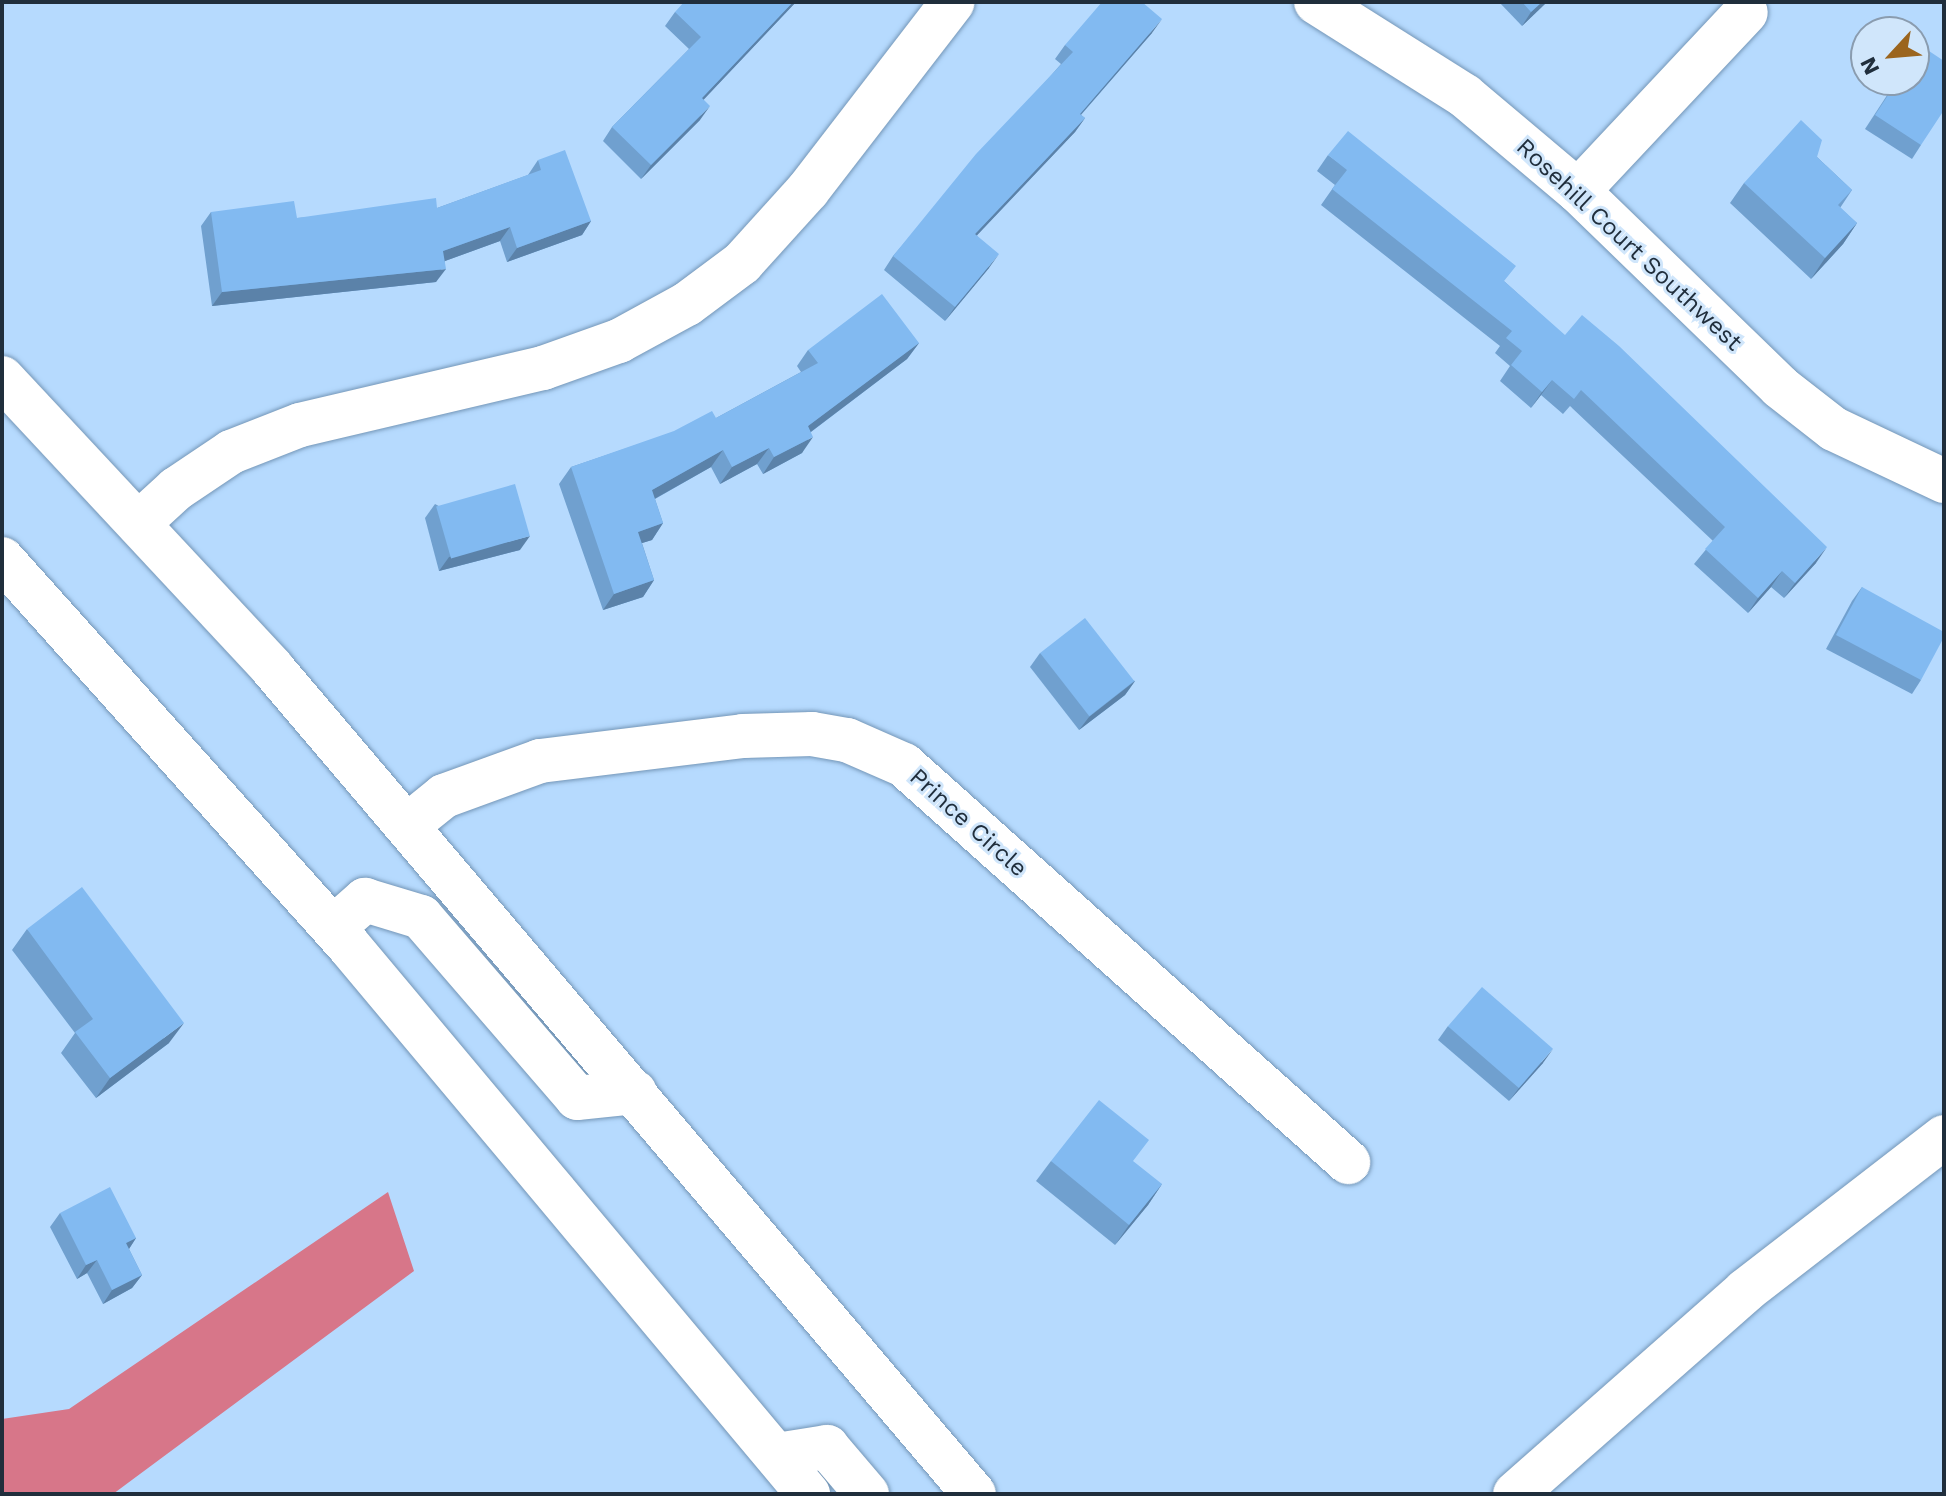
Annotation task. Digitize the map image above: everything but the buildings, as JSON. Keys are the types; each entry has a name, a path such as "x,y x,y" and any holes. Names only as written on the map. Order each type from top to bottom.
{"main road":[{"path":"140,522 176,489 245,447 300,425 543,368 619,341 687,304 742,263 808,190 953,2"},
{"name":"Rosehill Court Southwest","path":"1316,2 1465,96 1578,191 1790,395 1834,429 1944,481"},
{"path":"1578,191 1746,12"},
{"path":"2,378 140,522 408,825 974,1494"},
{"path":"2,559 333,928 808,1494"},
{"name":"Prince Circle","path":"408,825 444,796 540,761 743,736 812,734 847,740 904,765 1348,1162"},
{"path":"333,928 365,900 421,917 577,1098 635,1092"},
{"path":"1515,1494 1745,1291 1944,1137"},
{"path":"777,1455 827,1447 867,1494"}],"shaded area":[{"path":"388,1192 414,1271 113,1494 2,1494 2,1419 69,1409"}]}
